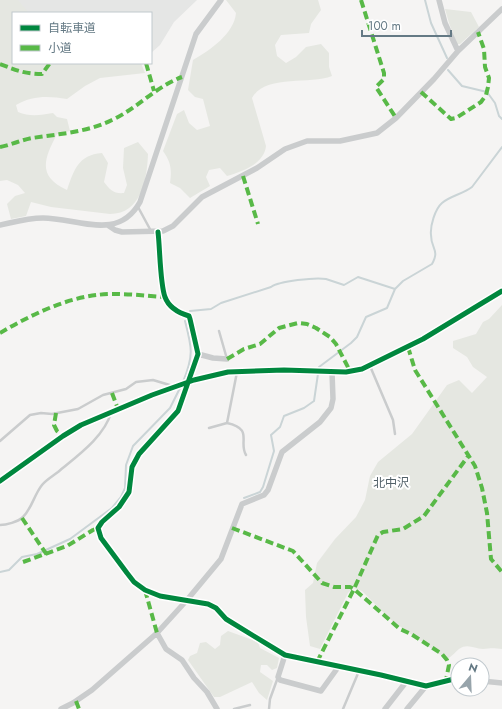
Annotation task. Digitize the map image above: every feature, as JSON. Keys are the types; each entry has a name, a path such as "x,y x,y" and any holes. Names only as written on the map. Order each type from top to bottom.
{"street":[{"path":"109,226 128,217 138,207 196,34 222,0"},
{"path":"439,0 445,23 458,51"},
{"path":"0,225 42,218 109,226 122,232 155,233 173,226 202,197 257,168 285,149 307,141 340,141 377,133 396,118 434,79 458,51 502,9"},
{"path":"155,233 165,297 173,308 190,319 198,354 178,411 135,461 131,472 129,492 125,500 102,522 98,528 101,538 134,582 145,590 160,596 202,602 216,608 226,619 286,655 426,686 450,680"},
{"path":"0,481 81,425 189,382 237,372 332,372 350,371 369,366 423,339 502,291"},
{"path":"198,354 219,359 226,358"},
{"path":"60,709 73,703 92,690 157,633 221,559 242,504 264,495 268,490 282,452 320,422 331,408 333,399 332,372"},
{"path":"157,633 166,649 182,660 194,678 207,692 217,709"},
{"path":"286,655 278,677 280,680 321,691 339,666"},
{"path":"385,709 406,682"},
{"path":"490,682 502,683"},
{"path":"407,709 426,686"}],"lane":[{"path":"138,207 155,233"},
{"path":"219,331 226,358"},
{"path":"369,366 393,420 395,434"},
{"path":"227,423 237,372"},
{"path":"0,441 30,415 41,412 52,414 78,409 103,395 126,388 136,382 152,380 176,387"},
{"path":"0,525 4,525 22,518 34,501 42,485 78,455 95,438 108,421 111,412"},
{"path":"209,428 227,423 236,425 241,430 244,437 246,455"},
{"path":"342,709 359,670"},
{"path":"269,709 270,699 278,677"},
{"path":"234,709 250,705"}],"shaded area":[{"path":"0,0 18,0 28,12 12,12 12,64 141,64 145,73 100,78 85,86 67,99 41,97 29,99 16,105 18,112 22,114 36,115 53,113 57,117 67,119 70,131 57,134 49,151 46,166 47,173 51,179 57,185 67,190 75,170 82,160 94,154 102,153 108,163 104,182 112,191 124,193 127,185 123,168 124,148 138,142 148,154 146,174 140,194 129,208 110,214 51,207 31,202 26,216 11,219 7,204 15,196 25,193 18,185 7,180 0,181"},
{"path":"11,0 197,0 174,22 160,45 152,52 152,12 22,12"},
{"path":"226,0 318,0 321,10 311,24 309,33 281,35 275,45 277,56 286,63 296,57 306,47 321,44 329,53 329,67 332,76 322,79 277,83 258,91 252,98 266,146 261,158 252,166 227,176 220,168 209,170 206,177 210,186 190,198 180,188 170,183 170,166 163,151 177,114 184,110 189,123 197,130 210,126 203,99 195,97 188,90 193,60 220,41 231,28 234,21 236,13"},
{"path":"445,9 471,12 479,27 460,44 457,44"},
{"path":"502,305 502,649 480,649 465,646 446,659 391,620 362,591 353,588 348,593 320,649 310,646 306,617 305,590 313,583 317,563 335,539 356,517 365,500 370,476 378,462 412,434 447,385 459,380 472,393 487,377 473,367 467,357 453,348 453,341 476,334 483,322 489,319"},
{"path":"228,631 258,642 260,648 279,658 277,668 272,670 267,665 261,665 260,672 273,681 267,700 259,693 252,682 220,697 214,697 188,660 190,656 197,653 200,643 206,642 215,649 220,645 221,636"}],"waterway":[{"path":"425,0 431,23 447,58"},
{"path":"448,70 462,86 487,92 495,103 499,116 502,119"},
{"path":"244,498 260,492 263,487 274,451 271,435 280,427 284,416 304,408 314,401 319,367 357,337 366,317 387,308 395,289 403,281 432,264 435,252 431,240 431,227 437,209 445,201 472,187 502,147"},
{"path":"190,311 211,309 221,303 275,285 289,281 306,279 326,279 344,285 358,277 395,289"},
{"path":"183,382 187,373 191,352 185,321"},
{"path":"0,572 9,570 22,557 37,554 70,539 112,508 121,497 125,488 126,465 133,446 170,408 181,386"}],"marked path":[{"path":"361,0 384,73 384,79 376,87 396,118"},
{"path":"421,92 451,119 456,118 481,102 486,95 489,78 485,67 484,49 478,32"},
{"path":"0,64 16,70 36,74 42,74 49,64"},
{"path":"146,64 154,91"},
{"path":"0,147 28,139 73,132 103,124 130,110 163,86 182,77"},
{"path":"243,176 258,224"},
{"path":"0,333 47,309 84,297 113,294 165,297"},
{"path":"227,359 244,349 260,344 279,328 298,323 307,324 330,337 336,344 350,371"},
{"path":"408,347 415,370 475,466 482,488 487,513 491,559 502,572"},
{"path":"112,393 118,409"},
{"path":"56,413 54,425 57,431 63,436"},
{"path":"317,662 354,589 378,535 383,532 403,529 424,516 469,455"},
{"path":"22,518 47,555"},
{"path":"23,562 67,546 98,528"},
{"path":"232,528 293,551 322,583 334,587 350,587 354,589 400,629 411,634 442,654 449,665 446,680"},
{"path":"145,590 157,633"},
{"path":"76,701 79,709"}],"cycle path":[{"path":"158,232 163,291 167,301 175,310 189,316 198,354 178,411 139,454 132,467 129,492 119,507 102,522 98,528 101,538 134,582 145,590 160,596 208,604 216,608 226,619 285,655 426,686 450,680"},
{"path":"0,481 81,425 152,395 194,380 228,372 284,370 346,372 362,369 423,339 502,291"}],"district":[{"name":"北中沢","path":"391,483"}]}
